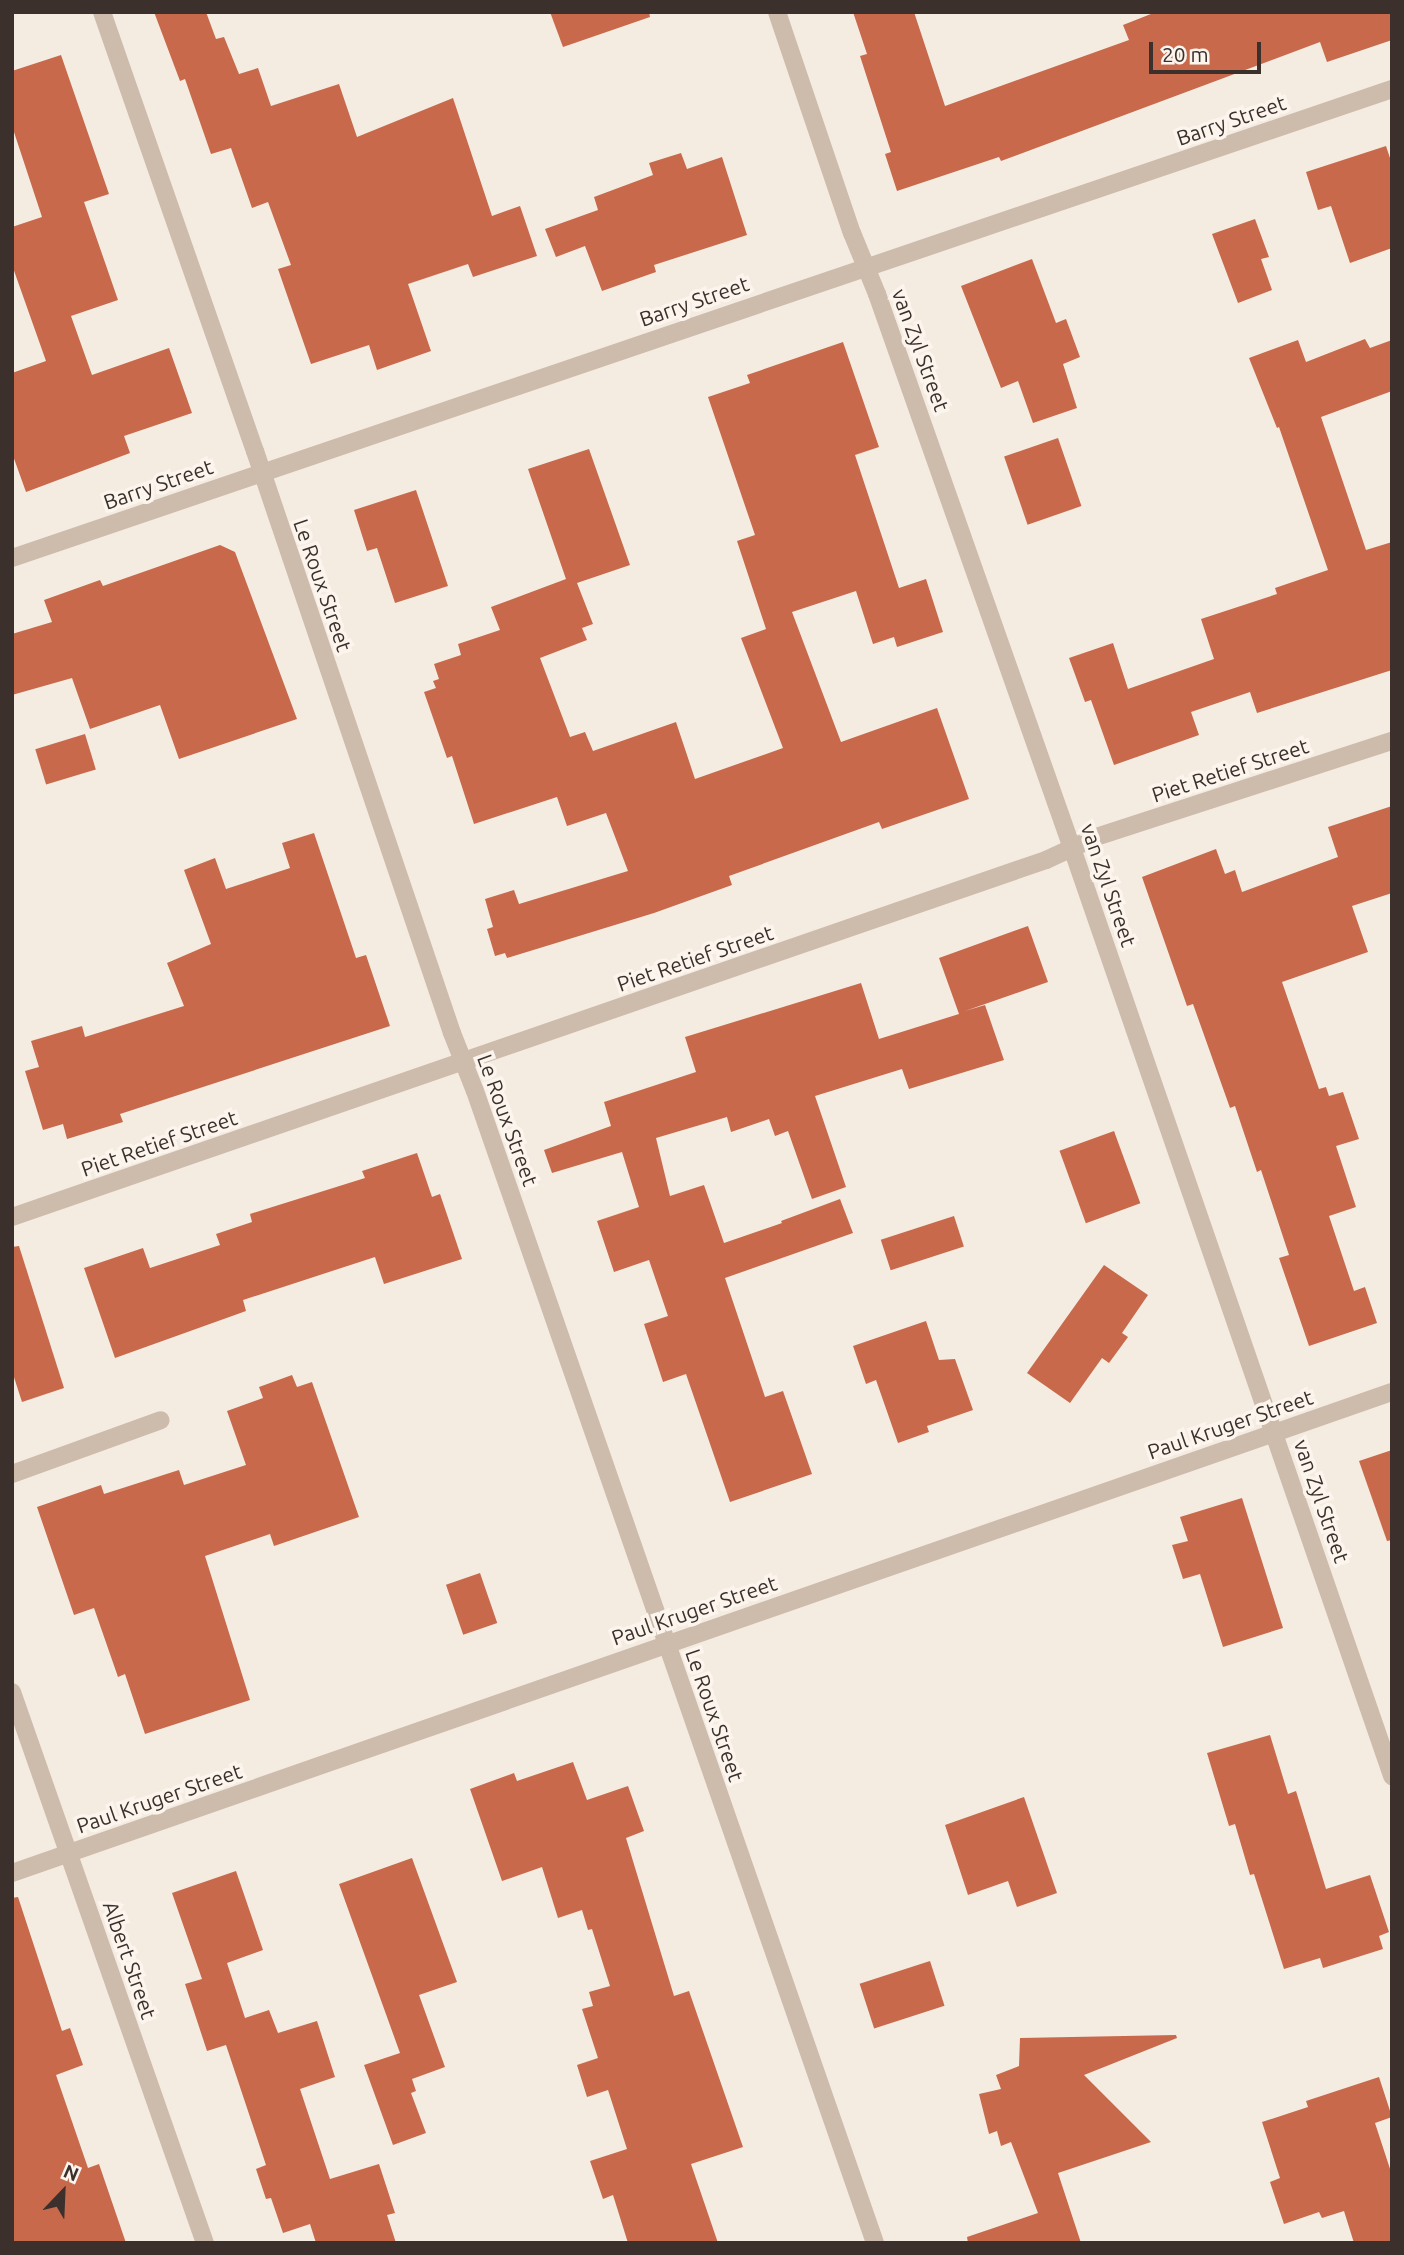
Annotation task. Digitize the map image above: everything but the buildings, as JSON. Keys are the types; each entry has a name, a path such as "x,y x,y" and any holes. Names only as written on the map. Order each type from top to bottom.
{"street":[{"name":"Le Roux Street","path":"102,12 463,1062 875,2243"},
{"name":"van Zyl Street","path":"777,12 1072,848 1392,1776"},
{"name":"Barry Street","path":"12,558 1392,89"},
{"name":"Piet Retief Street","path":"12,1217 1072,848 1392,741"},
{"name":"Paul Kruger Street","path":"12,1873 1392,1392"},
{"path":"12,1474 161,1420"},
{"name":"Albert Street","path":"12,1692 205,2243"}]}
